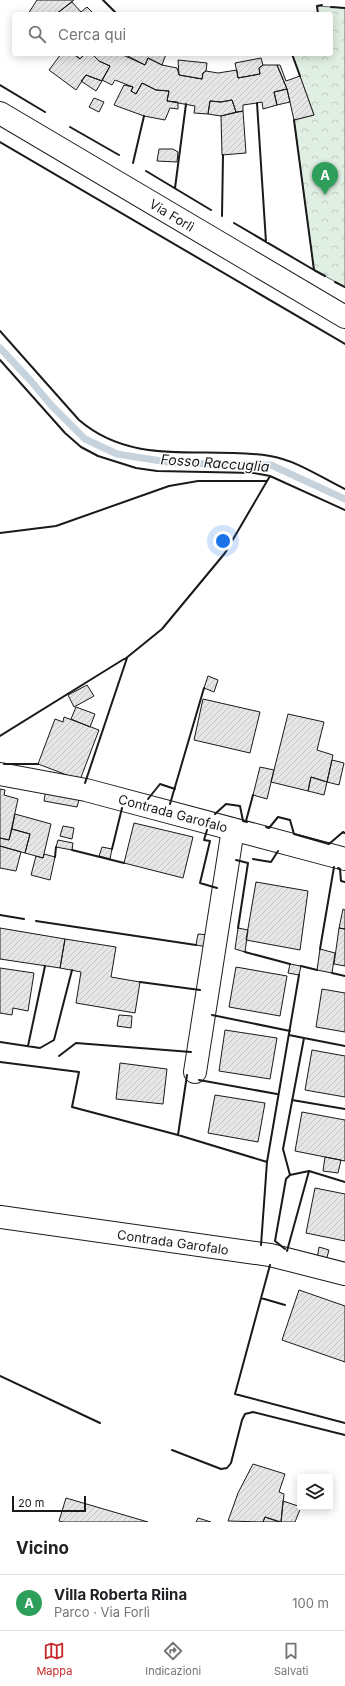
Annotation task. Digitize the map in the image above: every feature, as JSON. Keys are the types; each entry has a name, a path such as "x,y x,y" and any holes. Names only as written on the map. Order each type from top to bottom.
{"street":[{"name":"Via Forlì","path":"0,113 345,316"},
{"name":"Contrada Garofalo","path":"0,774 86,790 345,859"},
{"path":"195,1072 233,829"},
{"name":"Contrada Garofalo","path":"0,1217 270,1256 345,1274"}],"green space":[{"path":"317,6 345,8 345,287 314,270 294,120 314,115 293,56 333,56 333,12 318,12"}],"building":[{"path":"37,0 74,0 59,12 29,12"},
{"path":"72,2 81,12 59,12"},
{"path":"87,7 92,12 81,12"},
{"path":"60,56 76,56 80,59 83,56 94,56 99,61 110,66 102,81 86,75 76,90 49,70"},
{"path":"76,56 83,56 80,59"},
{"path":"94,56 128,56 145,65 148,58 162,65 177,68 179,75 202,79 203,73 206,71 218,73 237,70 238,78 260,74 259,68 263,65 277,65 287,89 274,92 277,105 263,109 262,102 243,105 243,111 236,112 232,100 221,102 210,101 208,114 194,113 195,106 167,101 169,91 156,90 142,83 136,94 131,91 133,87 115,80 112,85 102,80 110,66 99,61"},
{"path":"125,56 165,56 162,65 148,58 145,65"},
{"path":"261,58 263,65 259,68 260,74 238,78 235,63"},
{"path":"178,60 207,63 206,71 203,73 202,79 179,75"},
{"path":"277,65 280,65 286,81 300,76 314,115 294,120 287,89"},
{"path":"86,75 102,81 96,91 81,81"},
{"path":"142,83 156,90 169,91 167,101 178,102 178,109 170,108 165,120 144,116 114,105 124,85 133,87 131,91 136,94"},
{"path":"287,89 290,102 277,105 274,92"},
{"path":"94,98 104,102 99,112 89,107"},
{"path":"232,100 236,112 221,116 208,114 210,101 221,102"},
{"path":"243,111 246,153 222,155 221,116"},
{"path":"159,149 173,149 178,152 177,162 157,161"},
{"path":"208,676 218,680 214,692 204,688"},
{"path":"87,685 94,696 74,707 68,695"},
{"path":"203,699 260,712 250,753 194,740"},
{"path":"76,707 95,714 90,727 71,719"},
{"path":"288,714 324,722 317,750 333,755 327,782 311,777 308,791 271,782"},
{"path":"64,717 99,730 80,780 38,764 55,719 63,722"},
{"path":"332,760 344,763 339,785 327,782"},
{"path":"260,767 274,770 267,799 253,795"},
{"path":"311,777 327,782 324,795 308,791"},
{"path":"0,789 5,790 4,795 18,799 9,840 0,838"},
{"path":"46,789 80,796 77,807 44,801"},
{"path":"15,814 51,824 43,858 25,853 30,834 12,829"},
{"path":"134,823 193,837 183,878 124,863"},
{"path":"63,826 74,828 72,839 60,836"},
{"path":"12,829 30,834 25,853 0,846 0,838 9,840"},
{"path":"58,840 73,843 72,850 56,847"},
{"path":"0,846 21,852 16,871 0,868"},
{"path":"102,847 112,849 110,859 99,856"},
{"path":"44,854 55,857 50,880 31,875 36,856 43,858"},
{"path":"256,882 308,891 300,950 246,940"},
{"path":"343,909 345,910 345,929 339,928"},
{"path":"0,928 65,939 60,968 0,959"},
{"path":"238,928 248,930 245,952 235,949"},
{"path":"339,928 345,929 345,966 334,964"},
{"path":"198,934 209,935 208,947 196,945"},
{"path":"65,939 116,947 111,977 140,982 135,1013 76,1003 81,972 60,968"},
{"path":"320,949 335,953 332,973 317,970"},
{"path":"290,964 301,966 299,975 288,973"},
{"path":"236,967 287,976 280,1016 229,1007"},
{"path":"0,968 34,973 28,1011 13,1008 12,1015 0,1013"},
{"path":"322,989 345,993 345,1032 316,1027"},
{"path":"119,1015 132,1016 131,1028 117,1026"},
{"path":"225,1030 277,1038 270,1079 219,1071"},
{"path":"312,1050 345,1056 345,1097 305,1090"},
{"path":"120,1063 167,1069 163,1104 116,1099"},
{"path":"215,1095 265,1103 258,1142 208,1133"},
{"path":"302,1112 345,1120 345,1161 295,1151"},
{"path":"325,1157 341,1160 338,1173 323,1171"},
{"path":"315,1188 345,1194 345,1241 306,1233"},
{"path":"319,1247 329,1250 326,1261 317,1259"},
{"path":"299,1290 345,1306 345,1362 282,1340"},
{"path":"253,1464 285,1474 279,1492 284,1494 281,1522 265,1517 263,1522 228,1521 238,1493"},
{"path":"66,1498 148,1522 59,1521"},
{"path":"283,1501 297,1506 297,1510 300,1510 295,1522 281,1522"},
{"path":"265,1517 279,1522 263,1522"},
{"path":"198,1518 211,1522 196,1522"}],"waterway":[{"name":"Fosso Raccuglia","path":"0,348 52,406 85,439 117,454 174,463 271,465 345,499"}],"wall":[{"path":"103,0 115,12"},
{"path":"318,12 317,6 322,5"},
{"path":"331,7 345,8"},
{"path":"293,56 300,76"},
{"path":"0,85 45,112"},
{"path":"257,103 266,242"},
{"path":"175,188 186,104"},
{"path":"133,163 144,116"},
{"path":"234,223 314,270 294,120"},
{"path":"70,127 119,155"},
{"path":"0,142 345,344"},
{"path":"222,216 223,155"},
{"path":"146,171 211,210"},
{"path":"314,270 325,276"},
{"path":"335,282 345,287"},
{"path":"0,331 79,420 101,435 123,444 146,450 170,452 245,453 280,458 299,465 345,489"},
{"path":"0,360 65,433 81,447 98,456 136,468 157,471 254,473 270,476 345,510"},
{"path":"125,659 162,629 225,553 270,476"},
{"path":"0,533 56,526 169,486 198,481 267,481"},
{"path":"85,783 127,658"},
{"path":"0,736 124,659"},
{"path":"170,804 204,688"},
{"path":"4,764 38,764"},
{"path":"148,799 160,784 175,789"},
{"path":"246,821 253,795"},
{"path":"215,814 226,804 240,806 243,821 247,822"},
{"path":"112,849 122,808"},
{"path":"266,827 269,828 278,817 290,820 294,834 329,844 343,832 345,833"},
{"path":"207,830 204,840 210,841 200,883 217,888"},
{"path":"55,857 56,847"},
{"path":"72,850 124,863"},
{"path":"253,859 271,862 278,851"},
{"path":"236,860 248,863 238,928"},
{"path":"320,949 334,867"},
{"path":"338,868 340,869 341,881 345,882"},
{"path":"0,915 24,919"},
{"path":"36,921 196,945"},
{"path":"245,952 290,964"},
{"path":"28,1046 45,966"},
{"path":"301,966 317,970"},
{"path":"0,1042 40,1048 54,1040 72,970"},
{"path":"332,973 345,976"},
{"path":"178,1135 267,1162 299,975"},
{"path":"140,982 200,990"},
{"path":"212,1015 290,1031"},
{"path":"289,1035 304,1038"},
{"path":"290,1175 283,1149 304,1038 345,1046"},
{"path":"59,1056 76,1043 191,1052"},
{"path":"0,1062 79,1072 72,1107 178,1135 187,1075"},
{"path":"199,1080 277,1094"},
{"path":"292,1100 345,1109"},
{"path":"261,1245 267,1162"},
{"path":"285,1249 275,1241 286,1179 290,1175 309,1171"},
{"path":"287,1251 309,1171 345,1182"},
{"path":"270,1265 235,1394 345,1423"},
{"path":"261,1298 285,1305"},
{"path":"0,1376 100,1423"},
{"path":"172,1450 221,1469 227,1468 231,1463 242,1420 245,1414 253,1412 345,1435"}],"place":[{"name":"Villa Roberta Riina","path":"325,195"}]}
